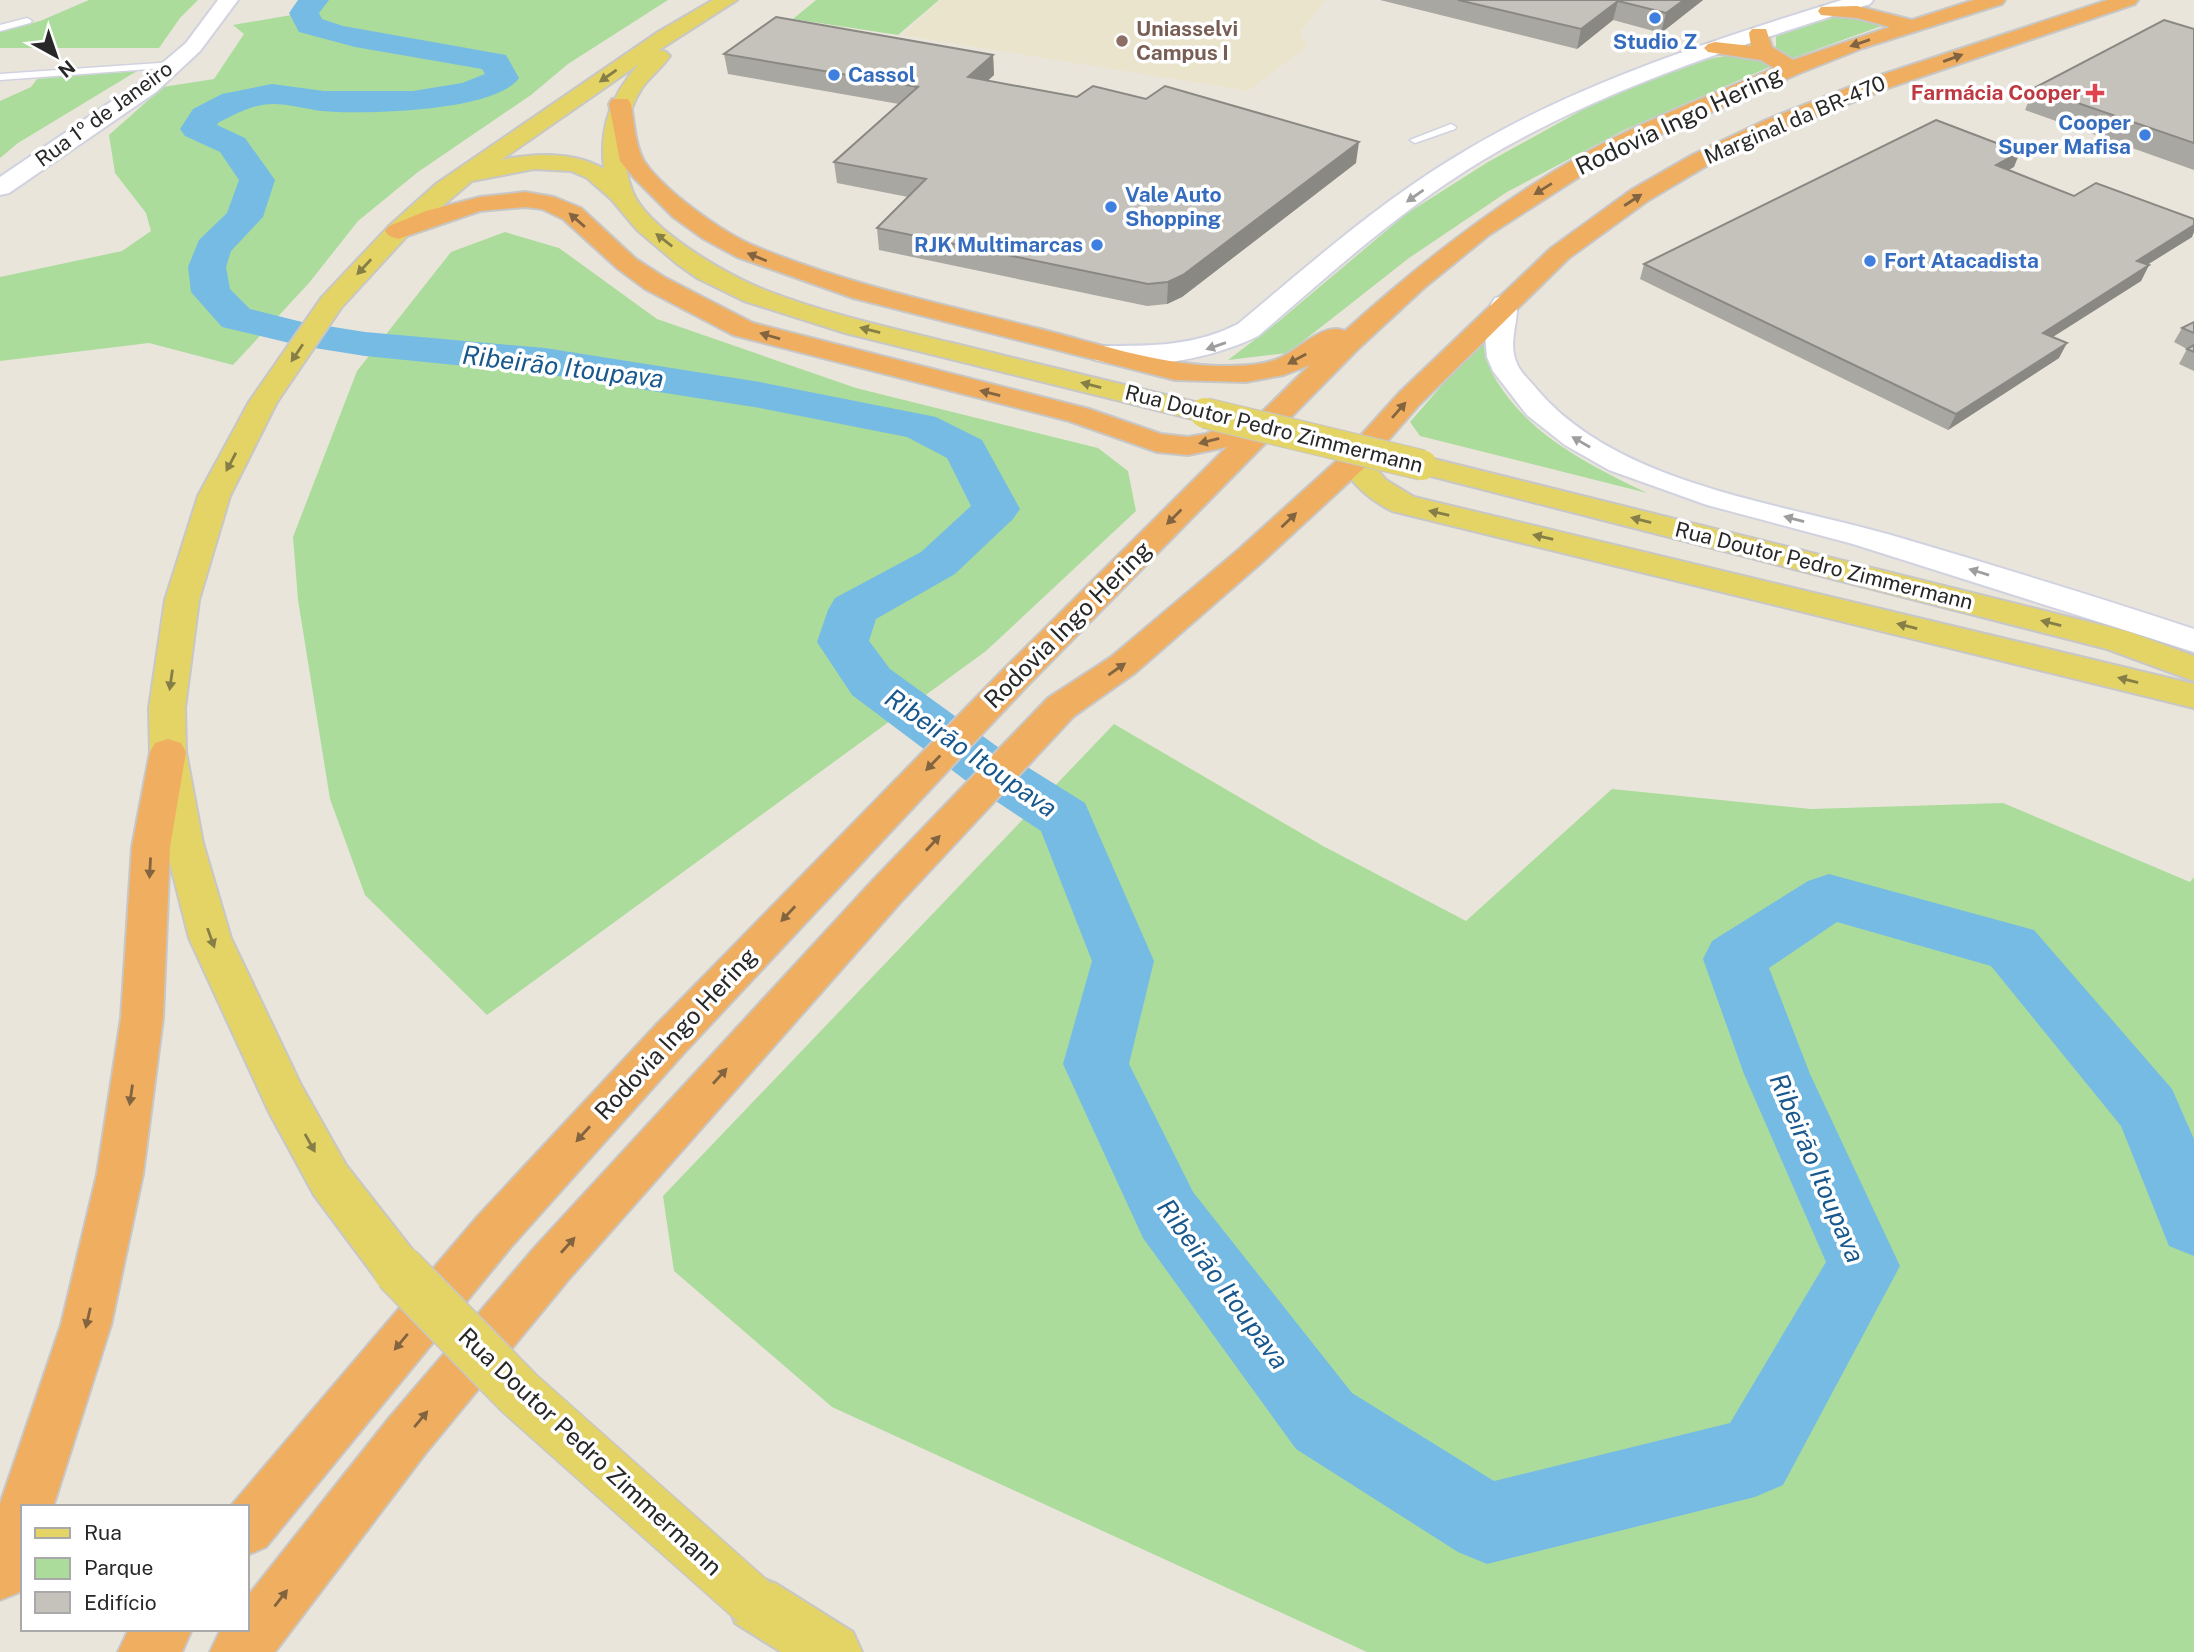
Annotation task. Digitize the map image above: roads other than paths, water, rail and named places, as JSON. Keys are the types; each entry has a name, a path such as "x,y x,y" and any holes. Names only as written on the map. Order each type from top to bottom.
{"highway":[{"name":"Rodovia Ingo Hering","path":"248,1527 494,1232 834,864 1348,343 1416,282 1480,230 1588,161 1678,117 1792,68 1995,0"},
{"name":"Marginal da BR-470","path":"239,1652 407,1436 552,1263 886,892 1061,707 1123,665 1195,606 1354,461 1409,399 1504,304 1560,253 1599,223 1700,160 1774,125 1883,82 2128,0"},
{"path":"1828,11 1878,9 1913,26"},
{"path":"1715,48 1762,43 1792,68"},
{"path":"620,104 627,146 632,161 642,173 682,212 746,253 862,292 1175,372 1236,374 1265,372 1291,364 1416,282"},
{"path":"398,230 436,215 475,205 510,201 548,203 570,214 628,265 700,309 743,329 1079,415 1157,443 1188,446 1214,442 1292,400"},
{"path":"27,1505 86,1325 120,1174 142,1018 151,847 168,752"},
{"path":"0,1572 21,1521"},
{"path":"147,1652 163,1631"}],"main road":[{"name":"Rua Doutor Pedro Zimmermann","path":"729,0 654,60 620,104 614,137 614,154 622,195 655,233 705,271 780,304 902,339 1422,465 2117,640 2194,669"},
{"name":"Rua Doutor Pedro Zimmermann","path":"729,0 666,36 444,189 398,230 331,303 263,402 214,496 182,600 167,708 168,752 184,843 210,939 285,1098 330,1180 398,1269 519,1393 755,1603 833,1652"},
{"path":"444,189 488,171 550,162 591,171 622,195"},
{"path":"1354,461 1362,476 1380,493 1403,504 2194,696"}],"street":[{"name":"Rua 1º de Janeiro","path":"0,188 148,87 193,47 228,0"},
{"path":"1762,43 1828,11 1863,0"},
{"path":"1105,354 1176,354 1207,349 1227,342 1248,330 1394,210 1471,157 1571,104 1715,48"},
{"path":"1504,304 1498,334 1504,369 1553,426 1589,447 1645,473 1687,488 1860,536 2194,641"},
{"path":"2117,640 2194,653"}],"lane":[{"path":"0,29 27,21"},
{"path":"0,77 174,65"},
{"path":"1415,140 1451,127"}],"waterway":[{"name":"Ribeirão Itoupava","path":"314,0 304,13 310,25 378,43 495,62 503,78 469,92 413,101 324,101 272,94 234,101 205,116 197,129 233,145 257,180 244,217 213,248 207,267 211,292 236,318 302,334 365,344 545,361 760,395 920,426 966,450 996,509 938,563 853,610 843,642 871,682 993,772 1065,818 1123,961 1096,1064 1168,1215 1324,1421 1487,1523 1755,1457 1864,1266 1777,1074 1734,959 1829,897 2012,947 2148,1110 2194,1223"}],"place":[{"name":"Studio Z","path":"1655,18"},
{"name":"Uniasselvi Campus I","path":"1122,41"},
{"name":"Cassol","path":"834,75"},
{"name":"Farmácia Cooper","path":"2095,93"},
{"name":"Cooper Super Mafisa","path":"2145,135"},
{"name":"Vale Auto Shopping","path":"1111,207"},
{"name":"RJK Multimarcas","path":"1097,245"},
{"name":"Fort Atacadista","path":"1870,261"}]}
